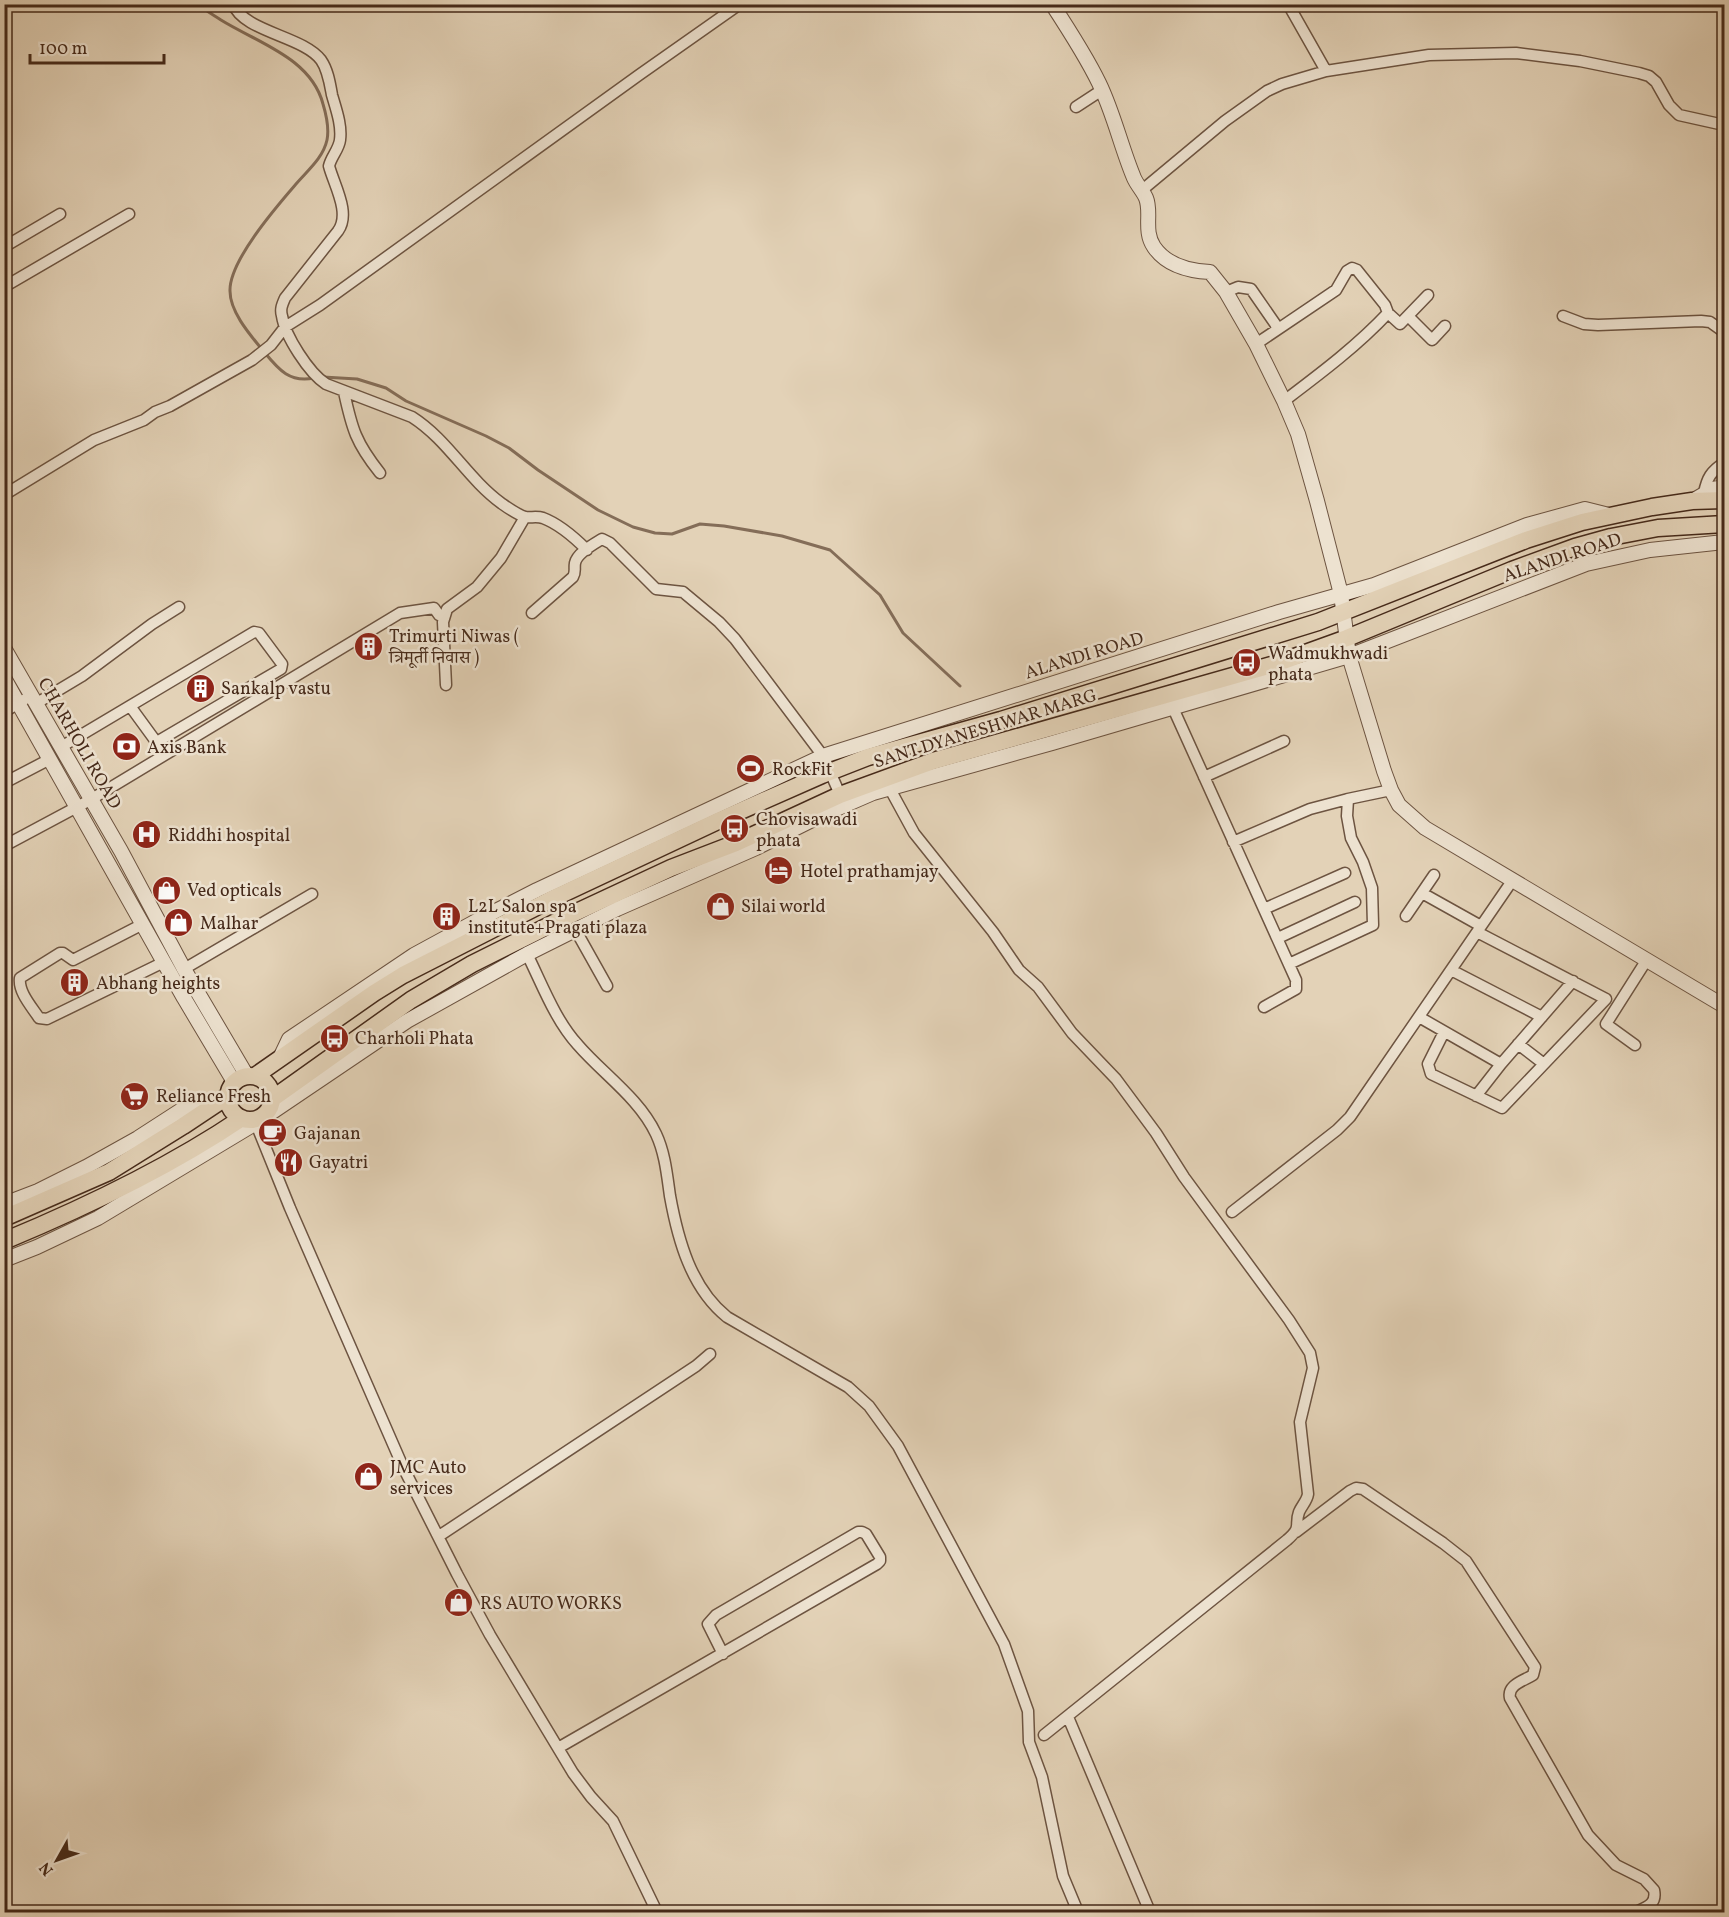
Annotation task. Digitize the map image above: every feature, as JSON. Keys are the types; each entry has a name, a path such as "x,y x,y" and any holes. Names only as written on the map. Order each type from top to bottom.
{"main road":[{"name":"SANT DYANESHWAR MARG","path":"826,773 868,757 1001,720 1318,622 1526,540 1609,515 1698,497 1725,500"},
{"name":"SANT DYANESHWAR MARG","path":"251,1120 267,1111 272,1099 411,1000 472,964 640,883 933,761 1275,664 1347,638 1548,556 1611,537 1658,528 1725,524"},
{"path":"4,1218 109,1172 212,1107 241,1082 374,993 494,927 720,820 826,773"},
{"path":"241,1082 267,1084 272,1099"},
{"path":"241,1082 231,1109 251,1120"},
{"path":"4,1242 136,1180 251,1120"}],"street":[{"path":"233,4 235,10 245,18 301,45 322,61 329,79 339,121 340,141 329,166 342,206 344,220 338,231 285,298 281,308 285,327 300,355 318,378 344,392 421,422 445,443 486,491 525,517 541,518 556,525 587,550"},
{"path":"4,495 94,440 144,420 154,412 170,406 252,360 271,345 285,327 320,305 740,4"},
{"path":"1052,4 1084,54 1102,90 1133,176 1146,198 1148,229 1156,249 1175,264 1197,271 1210,272 1226,292 1256,344 1284,401 1304,456 1341,594 1349,656 1391,790 1399,805 1425,828 1725,1006"},
{"path":"1288,4 1326,71"},
{"path":"1141,191 1225,120 1267,91 1326,71 1438,54 1516,53 1563,59 1649,76 1656,82 1674,111 1679,115 1725,125"},
{"path":"1076,107 1102,90"},
{"path":"4,247 60,214"},
{"path":"4,287 129,214"},
{"path":"1256,344 1336,290 1347,271 1352,268 1357,270 1388,313 1400,324 1428,295"},
{"path":"1226,292 1238,287 1251,289 1278,328"},
{"path":"1284,401 1351,350 1388,313"},
{"path":"1408,316 1432,340 1445,326"},
{"path":"1563,316 1584,324 1598,325 1701,321 1710,322 1725,332"},
{"path":"344,392 349,419 358,444 380,472"},
{"path":"1698,497 1709,475 1725,463"},
{"path":"1698,497 1725,488"},
{"name":"ALANDI ROAD","path":"280,1058 289,1039 414,955 537,890 823,756 1374,585 1517,529 1575,511 1585,509 1609,515"},
{"path":"446,685 443,617 447,609 473,590 501,558 525,517"},
{"path":"532,613 573,577 576,560 587,550 602,539 610,543 656,589 679,590 704,608 735,639 823,756 826,773 842,800"},
{"name":"ALANDI ROAD","path":"4,1260 98,1218 416,1015 526,954 574,929 756,848 820,816 842,800 890,789 1349,656 1586,564 1650,550 1725,542"},
{"path":"4,712 19,703 34,699 82,676 179,607"},
{"path":"4,846 90,800 400,613 434,608 443,617"},
{"path":"61,747 254,633 259,633 282,664 281,669 157,743"},
{"name":"CHARHOLI ROAD","path":"4,648 121,851 184,969 204,1016 241,1082"},
{"name":"CHARHOLI ROAD","path":"4,678 164,962 204,1016"},
{"path":"130,706 164,755"},
{"path":"1173,708 1296,980 1296,988 1264,1007"},
{"path":"1204,777 1284,741"},
{"path":"4,783 50,759"},
{"path":"890,789 914,833 993,932 1019,970 1038,987 1072,1033 1116,1078 1156,1133 1184,1177 1289,1320 1310,1353 1313,1368 1300,1422 1308,1494 1299,1513 1297,1529 1293,1535"},
{"path":"1233,842 1310,809 1391,790"},
{"path":"1289,964 1373,925 1372,888 1351,838 1347,816 1348,799"},
{"path":"1264,909 1345,873"},
{"path":"1406,916 1434,875"},
{"path":"1232,1212 1337,1130 1350,1117 1512,881"},
{"path":"1422,893 1479,929 1606,999 1502,1108 1436,1078 1428,1069 1428,1064 1444,1032"},
{"path":"184,969 312,894"},
{"path":"1278,938 1355,902"},
{"path":"143,924 73,960 60,953 20,978 20,985 28,1002 39,1018 47,1019 164,962"},
{"path":"574,929 607,986"},
{"path":"526,954 569,1035 635,1103 656,1134 662,1148 681,1240 695,1280 704,1294 728,1317 860,1396 898,1446 1004,1644 1028,1711 1031,1753 1042,1777 1063,1876 1078,1912"},
{"path":"1635,1045 1606,1024 1646,961"},
{"path":"1451,970 1542,1017"},
{"path":"1476,1096 1573,981"},
{"path":"1419,1017 1501,1064"},
{"path":"1518,1044 1544,1064"},
{"path":"4,1204 38,1191 86,1167 138,1138 186,1107 212,1107"},
{"path":"251,1120 403,1467 490,1635 579,1781 613,1821 657,1912"},
{"path":"440,1536 696,1366 710,1354"},
{"path":"1044,1735 1293,1535 1356,1488 1369,1492 1466,1561 1535,1667 1533,1675 1511,1688 1510,1698 1588,1835 1616,1865 1644,1879 1654,1890 1654,1900 1651,1905 1636,1912"},
{"path":"558,1748 723,1654 877,1564 880,1561 879,1557 866,1534 858,1532 710,1620 709,1629 723,1654"},
{"path":"1068,1717 1150,1912"}],"waterway":[{"path":"199,4 221,20 295,63 317,88 323,104 328,132 325,146 245,250 237,265 230,291 238,316 275,365 292,377 314,378"},
{"path":"323,377 357,379 386,388 406,401 486,436 509,448 598,510 633,527 655,533 672,534 700,524 724,526 782,536 830,550 880,595 903,633 960,686"}],"place":[{"name":"Trimurti Niwas ( त्रिमूर्ती निवास )","path":"368,646"},
{"name":"Wadmukhwadi phata","path":"1247,663"},
{"name":"Sankalp vastu","path":"200,688"},
{"name":"Axis Bank","path":"126,747"},
{"name":"RockFit","path":"751,769"},
{"name":"Chovisawadi phata","path":"735,829"},
{"name":"Riddhi hospital","path":"147,835"},
{"name":"Hotel prathamjay","path":"779,871"},
{"name":"Ved opticals","path":"166,890"},
{"name":"Silai world","path":"720,906"},
{"name":"L2L Salon spa institute+Pragati plaza","path":"447,916"},
{"name":"Malhar","path":"179,923"},
{"name":"Abhang heights","path":"75,983"},
{"name":"Charholi Phata","path":"334,1038"},
{"name":"Reliance Fresh","path":"135,1096"},
{"name":"Gajanan","path":"273,1133"},
{"name":"Gayatri","path":"288,1162"},
{"name":"JMC Auto services","path":"369,1477"},
{"name":"RS AUTO WORKS","path":"459,1603"}]}
